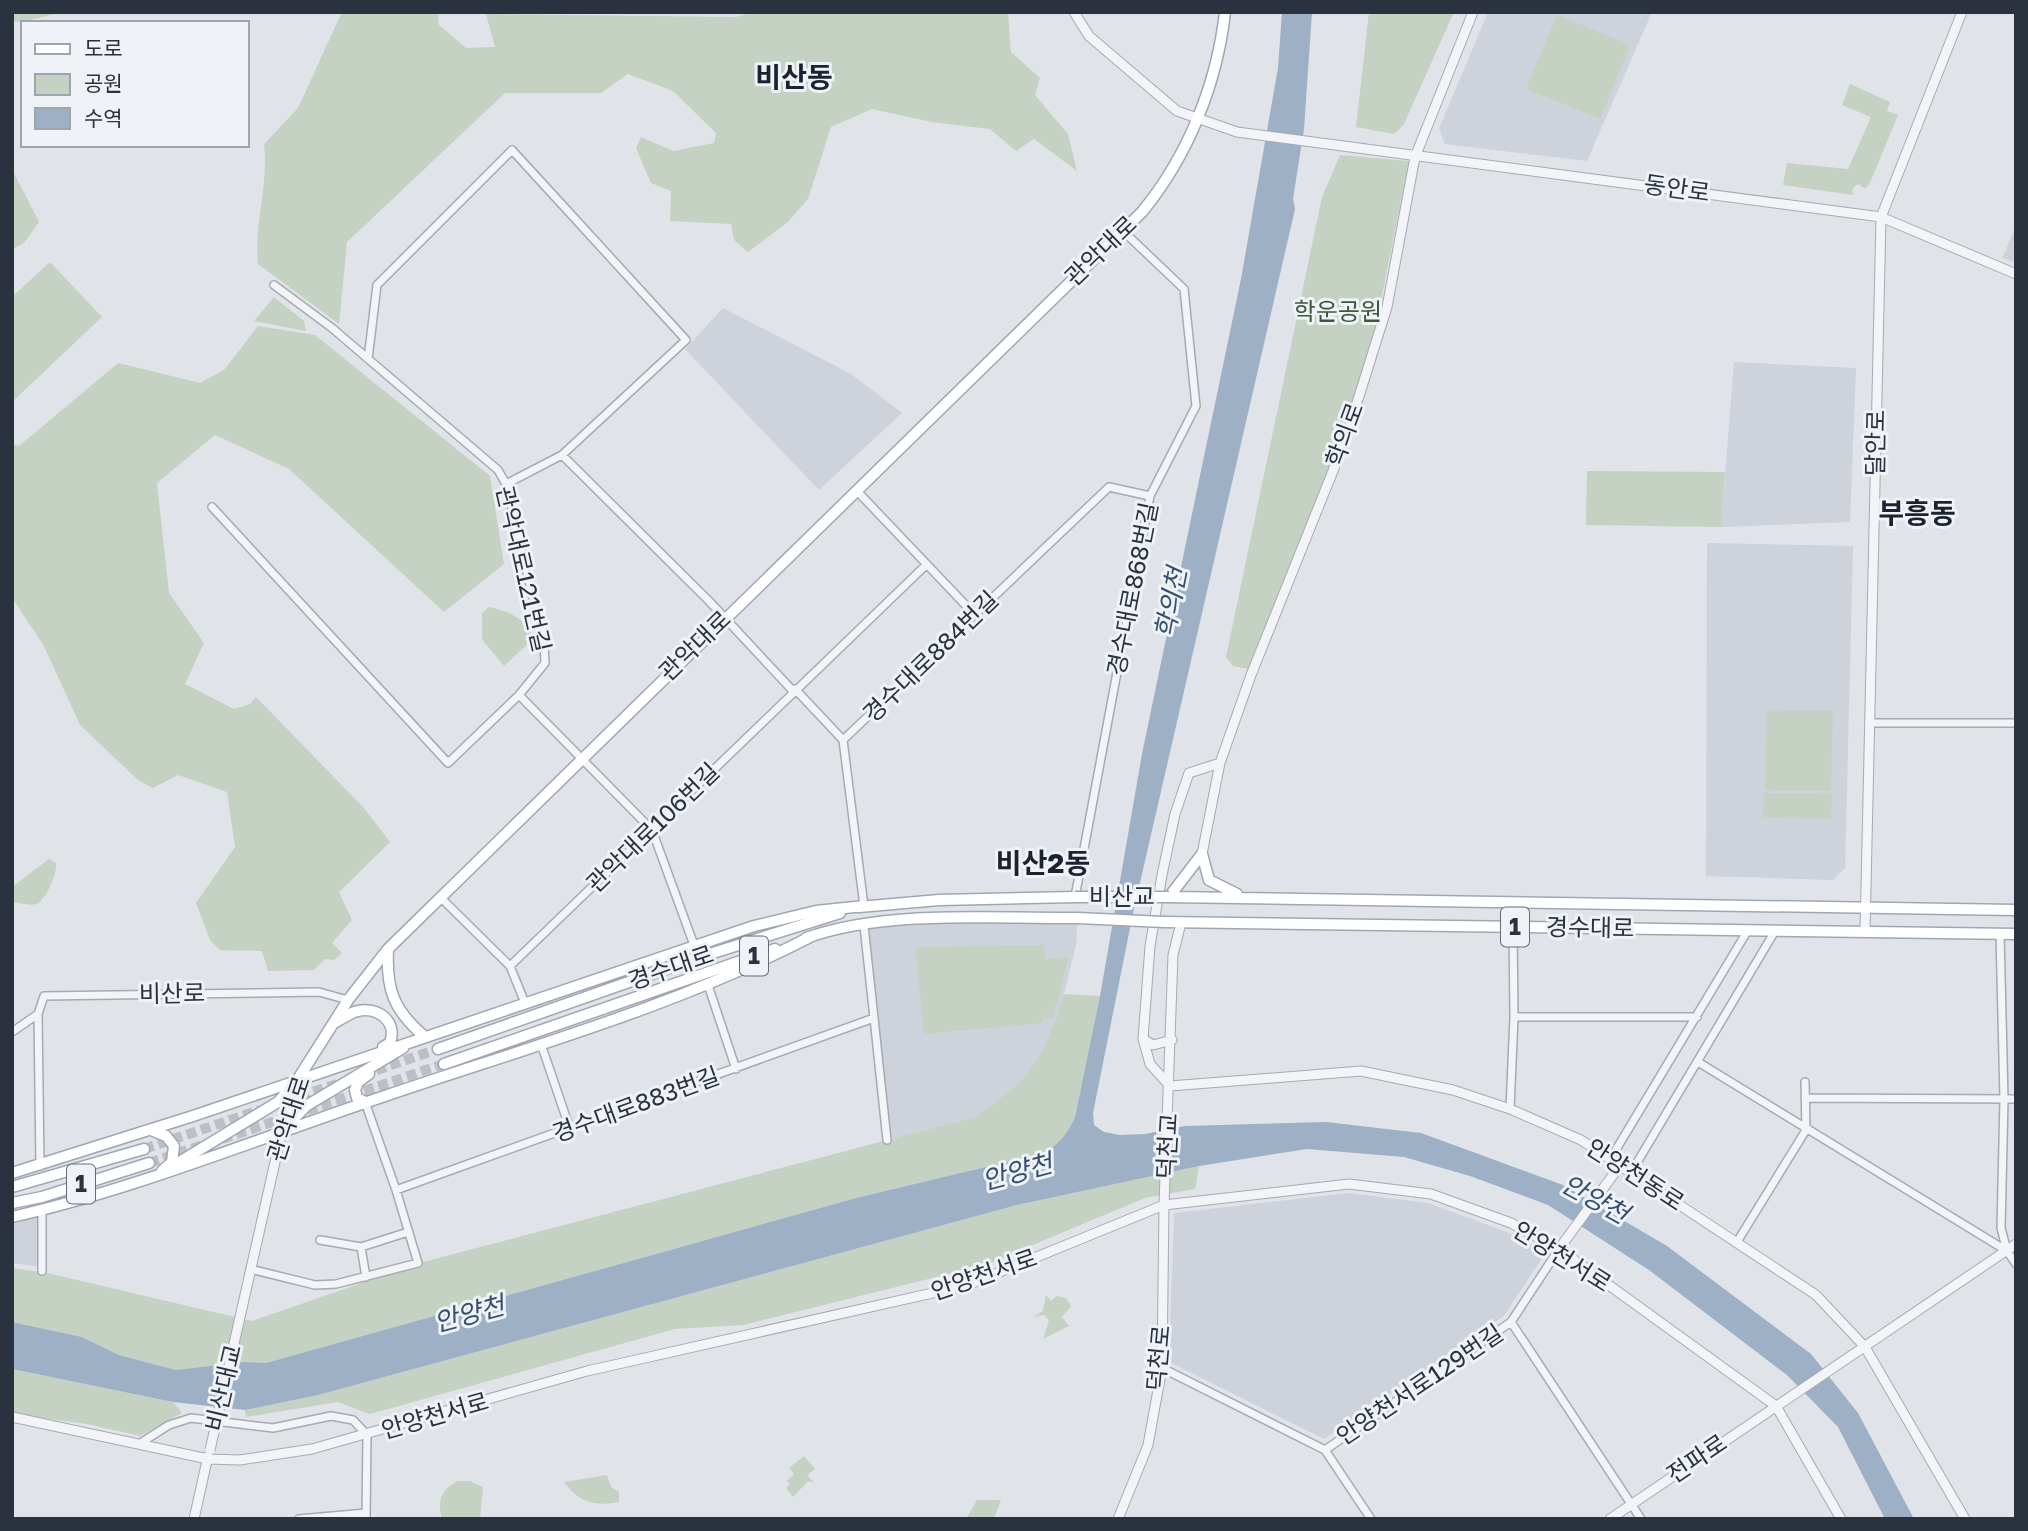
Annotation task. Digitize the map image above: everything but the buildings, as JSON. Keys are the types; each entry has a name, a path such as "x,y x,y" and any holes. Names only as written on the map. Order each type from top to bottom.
{"main road":[{"name":"관악대로","path":"282,1131 298,1079 348,1000 388,948 723,618 857,491 1122,230 1167,181 1196,120 1221,54 1225,12"},
{"path":"1202,855 1209,880 1243,896"},
{"path":"1170,897 1202,855"},
{"name":"경수대로","path":"1170,897 1243,896 2016,911"},
{"name":"비산교","path":"1075,897 1170,897"},
{"name":"경수대로","path":"439,1049 699,957 864,906 939,900 1075,897"},
{"path":"12,1173 151,1130 298,1079 376,1058 425,1037 694,945 816,911 864,906"},
{"name":"비산교","path":"1078,918 1164,922"},
{"name":"경수대로","path":"444,1064 812,936 864,926 939,919 1078,918"},
{"name":"경수대로","path":"1164,922 2016,934"},
{"path":"12,1217 160,1173 541,1044 745,971 812,936"},
{"path":"388,948 386,976 394,1002 411,1025 425,1037"},
{"path":"332,1024 357,1011 381,1013 391,1023 393,1035 390,1043 358,1082 355,1090 358,1098 365,1102"},
{"path":"282,1131 306,1106 376,1058"},
{"path":"160,1173 278,1102 298,1079"},
{"path":"151,1130 166,1136 174,1146 172,1162 160,1173"},
{"name":"1","path":"12,1187 41,1181 144,1149"},
{"name":"1","path":"12,1203 42,1197 149,1163"}],"street":[{"path":"1073,12 1089,36 1177,111 1196,120"},
{"name":"학의로","path":"1202,855 1220,763 1255,663 1345,441 1391,290 1415,157 1473,12"},
{"name":"달안로","path":"1865,932 1881,217 1962,12"},
{"name":"동안로","path":"1196,120 1237,132 1881,217 2016,274"},
{"path":"368,359 377,285 512,150 686,340 562,455 506,484"},
{"name":"경수대로868번길","path":"1075,897 1150,496 1196,406 1184,289 1122,230"},
{"name":"관악대로121번길","path":"212,507 448,763 519,695 545,663 544,645 506,484 498,470 368,359 274,285"},
{"path":"562,455 843,740"},
{"name":"경수대로884번길","path":"864,906 843,740 1109,487 1150,496"},
{"path":"857,491 975,615"},
{"name":"관악대로106번길","path":"510,966 926,565"},
{"path":"519,695 652,830 694,945"},
{"path":"1870,723 2016,723"},
{"path":"1170,1086 1150,1064 1143,1039 1150,946 1175,814 1189,774 1220,763"},
{"path":"440,897 510,966 525,1003"},
{"path":"1170,1086 1174,955 1181,923"},
{"path":"864,926 887,1140"},
{"path":"1510,1109 1514,1017 1513,927"},
{"path":"1611,1158 1748,930"},
{"path":"1632,1171 1775,931"},
{"path":"2000,934 2004,1099 2001,1228 2007,1251 2016,1264"},
{"path":"708,985 736,1069"},
{"name":"비산로","path":"12,1032 38,1014 44,996 319,992 348,1000"},
{"path":"38,1014 40,1166"},
{"path":"1514,1017 1697,1017"},
{"name":"경수대로883번길","path":"396,1189 570,1129 874,1018"},
{"path":"1143,1039 1153,1045 1172,1040"},
{"path":"541,1044 570,1129"},
{"path":"1698,1062 2007,1251"},
{"name":"안양천동로","path":"1170,1086 1361,1071 1452,1090 1510,1109 1581,1140 1632,1171 1816,1295 1865,1347 1965,1519"},
{"path":"1737,1242 1806,1130 1805,1082"},
{"name":"덕천교","path":"1166,1192 1170,1086"},
{"path":"1805,1098 2016,1099"},
{"path":"250,1269 315,1285 366,1277 418,1263 396,1189 365,1102"},
{"name":"관악대로","path":"238,1325 282,1131"},
{"path":"1559,1249 1620,1164"},
{"name":"안양천서로","path":"12,1417 139,1444 240,1461 312,1449 587,1371 968,1285 1164,1205 1349,1184 1431,1194 1511,1223 1559,1249 1779,1403 1840,1519"},
{"name":"덕천로","path":"1118,1519 1148,1445 1162,1368 1166,1192"},
{"path":"42,1210 42,1270"},
{"path":"320,1240 361,1247 408,1232"},
{"path":"1865,1347 2016,1244"},
{"path":"361,1247 366,1277"},
{"name":"안양천서로129번길","path":"1325,1450 1511,1322 1559,1249"},
{"path":"1511,1322 1641,1519"},
{"name":"비산대교","path":"209,1455 238,1325"},
{"name":"전파로","path":"1610,1519 1865,1347"},
{"path":"1162,1368 1325,1450 1371,1519"},
{"path":"139,1444 169,1424 191,1418 273,1429 331,1416 353,1420 367,1435 366,1516 299,1519"},
{"path":"194,1519 209,1455"}],"shaded area":[{"path":"1488,12 1652,12 1587,161 1445,144 1439,129"},
{"path":"2016,226 2016,263 2002,258"},
{"path":"723,308 851,374 902,413 819,490 685,349"},
{"path":"1734,362 1856,368 1850,522 1721,527"},
{"path":"1707,543 1853,546 1845,868 1833,880 1706,876"},
{"path":"1078,918 1076,945 1064,994 1046,1048 1029,1074 1004,1097 975,1117 887,1140 864,926"},
{"path":"1349,1193 1428,1203 1507,1232 1546,1252 1504,1316 1324,1439 1169,1362 1174,1213"},
{"path":"39,1217 40,1267 12,1263 12,1224"}],"green space":[{"path":"12,12 61,12 27,21 12,21"},
{"path":"342,12 439,12 438,24 466,48 495,47 486,14 736,17 753,12 1008,12 1011,52 1040,78 1035,95 1068,134 1077,171 1034,139 1016,151 990,129 931,122 872,109 831,127 808,199 788,222 748,252 734,240 731,224 670,221 671,191 651,183 636,148 641,137 673,151 714,143 716,133 673,91 628,74 601,93 505,93 347,242 339,324 258,264 257,249 265,174 264,144 298,108"},
{"path":"1369,12 1454,12 1404,124 1394,134 1356,127"},
{"path":"1557,15 1630,45 1600,119 1526,89"},
{"path":"1850,84 1890,102 1887,111 1898,115 1870,183 1865,189 1858,184 1852,189 1853,195 1783,185 1787,163 1848,169 1871,117 1842,105"},
{"name":"학운공원","path":"1340,155 1409,161 1376,325 1341,440 1249,669 1233,666 1226,657 1322,197"},
{"path":"12,169 39,222 24,243 12,249"},
{"path":"50,262 102,317 12,402 12,297"},
{"path":"274,297 304,321 306,331 254,321"},
{"path":"258,326 315,335 490,476 504,564 444,612 289,469 215,435 157,483 169,593 204,643 185,684 234,709 250,704 256,697 364,808 390,842 339,892 352,920 332,943 342,953 334,960 325,959 314,970 268,971 262,951 220,950 210,940 196,903 235,847 227,792 178,775 153,788 138,780 80,725 44,646 12,598 12,444 19,446 118,363 200,383 225,369"},
{"path":"1587,471 1725,472 1721,527 1586,525"},
{"path":"489,607 522,621 533,639 504,666 482,639 482,613"},
{"path":"1767,710 1833,711 1831,791 1765,790"},
{"path":"1764,793 1832,794 1831,819 1763,817"},
{"path":"49,859 56,863 55,872 51,885 40,902 28,905 12,902 12,887"},
{"path":"1044,945 1045,959 1069,958 1053,1018 1045,1019 1045,1015 1042,1023 924,1034 915,947"},
{"path":"1064,994 1100,996 1075,1117 1061,1139 1040,1154 856,1198 266,1363 243,1362 176,1370 119,1355 82,1337 12,1322 12,1268 47,1273 252,1321 359,1284 366,1277 975,1117 1011,1090 1033,1066 1049,1036"},
{"path":"1199,1166 1195,1189 1145,1198 985,1265 743,1325 675,1329 370,1414 338,1402 246,1417 245,1410 318,1395 1017,1205"},
{"path":"1046,1295 1051,1301 1057,1296 1066,1298 1071,1306 1062,1317 1069,1326 1043,1339 1049,1320 1044,1315 1033,1317 1043,1311"},
{"path":"12,1369 173,1402 182,1413 140,1436 87,1424 12,1414"},
{"path":"804,1456 815,1469 807,1475 814,1483 808,1481 793,1497 786,1488 790,1484 787,1481 794,1474 789,1468"},
{"path":"607,1475 611,1487 619,1492 619,1502 602,1504 588,1501 575,1494 564,1482"},
{"path":"458,1481 470,1481 483,1487 480,1519 442,1519 442,1496"},
{"path":"977,1500 1001,1500 994,1519 966,1519"}],"water":[{"name":"안양천","path":"1282,12 1312,12 1304,129 1293,199 1295,209 1133,913 1093,1113 1094,1125 1104,1132 1120,1135 1145,1134 1185,1126 1326,1122 1421,1133 1563,1185 1667,1246 1811,1354 1858,1413 1914,1519 1885,1519 1838,1427 1787,1375 1649,1270 1548,1205 1470,1176 1404,1157 1307,1149 1199,1166 1017,1205 318,1395 245,1410 173,1402 12,1369 12,1322 82,1337 119,1355 176,1370 243,1362 266,1363 856,1198 1040,1154 1061,1139 1075,1117 1100,996 1142,754 1241,279 1278,68"}],"tunnel":[{"path":"362,1075 438,1049"},
{"path":"222,1139 444,1064"},
{"path":"285,1101 340,1083"},
{"path":"144,1149 260,1110"},
{"path":"149,1163 203,1145"}],"district":[{"name":"비산동","path":"794,77"},
{"name":"부흥동","path":"1917,513"},
{"name":"비산2동","path":"1043,863"}],"water label":[{"name":"학의천","path":"1171,603"}]}
